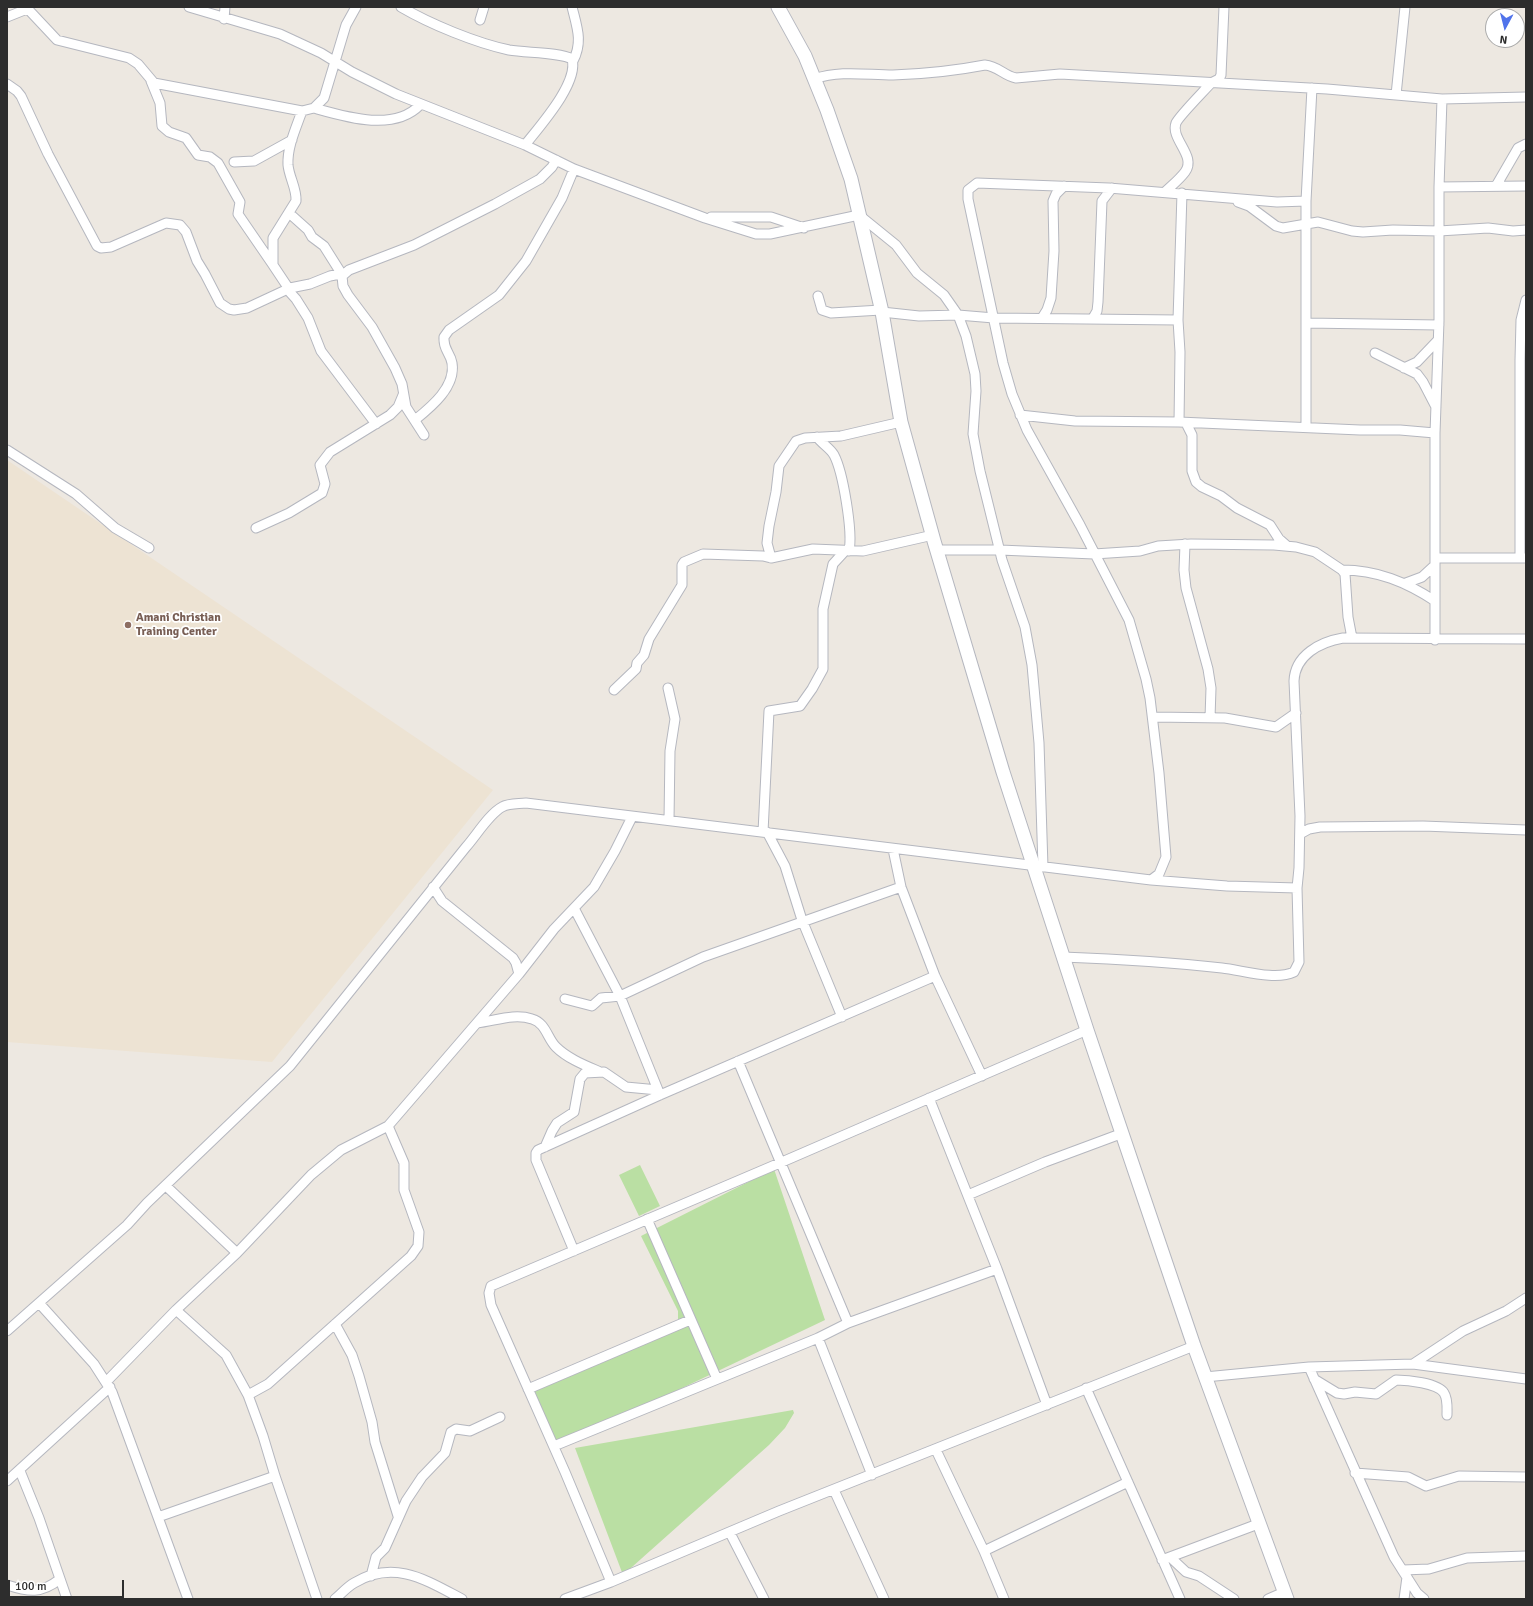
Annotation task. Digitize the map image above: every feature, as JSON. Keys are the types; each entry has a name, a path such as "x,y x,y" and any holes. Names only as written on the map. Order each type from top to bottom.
{"street":[{"path":"189,7 224,19 280,34 375,84 420,105 525,145 574,169 705,218 756,234 770,234 804,228 859,215"},
{"path":"224,19 225,7"},
{"path":"314,108 324,98 346,25 356,7"},
{"path":"401,7 433,23 497,47 569,57 573,61"},
{"path":"480,20 484,7"},
{"path":"525,145 558,103 566,85 579,46 579,36 572,7"},
{"path":"778,7 805,56 850,179 881,311 901,422 937,550 1003,772 1039,866 1063,957 1194,1346 1258,1524 1286,1596 1268,1599"},
{"path":"1165,192 1185,172 1187,167 1186,155 1176,133 1176,122 1211,83 1219,79 1221,75 1224,7"},
{"path":"1396,95 1405,7"},
{"path":"7,17 27,8 57,40 129,58 141,67 151,81 160,103 162,126 169,132 186,138 198,155 210,157 218,163 240,202 238,214 308,318 321,351 376,424"},
{"path":"814,79 836,73 898,75 933,73 985,65 993,66 1016,78 1060,74 1312,88 1442,99 1526,97"},
{"path":"151,81 154,83 302,111 314,108 347,117 375,120 402,118 413,112 420,105"},
{"path":"7,84 21,96 48,154 97,246 102,248 111,247 166,223 172,223 183,227 197,261 209,280 220,303 224,307 234,310 247,308 288,289 310,284 343,273 414,245 540,180 552,167 556,160"},
{"path":"1306,427 1306,201 1312,88"},
{"path":"1435,640 1435,434 1439,325 1439,187 1442,99"},
{"path":"273,265 273,238 296,199 288,165 292,140 302,111"},
{"path":"234,162 254,161 292,140"},
{"path":"1496,186 1518,148 1526,144"},
{"path":"415,420 439,399 450,377 452,364 445,350 444,337 449,330 499,295 526,261 562,198 574,169"},
{"path":"1151,880 1163,869 1166,856 1153,717 1146,679 1129,620 1080,524 1035,446 1020,415 1003,363 973,227 968,199 968,190 976,183 1112,188 1277,202 1306,201"},
{"path":"1042,318 1047,310 1051,298 1054,252 1053,202 1056,194 1064,186"},
{"path":"1439,187 1526,186"},
{"path":"1092,318 1097,311 1098,302 1102,201 1112,188"},
{"path":"1182,193 1178,320 1182,423 1192,436 1192,471 1196,482 1202,487 1270,525 1279,539 1287,546"},
{"path":"1225,198 1249,206 1276,226 1291,227 1306,223 1323,222 1352,232 1393,230 1439,231 1488,228 1513,231 1526,230"},
{"path":"289,213 308,230 313,238 324,246 343,273 342,278 345,290 385,349 401,380 406,407 424,435"},
{"path":"859,215 896,245 917,273 944,295 958,315 973,363 976,391 973,434 980,471 1010,585 1025,627 1032,665 1039,749 1039,866"},
{"path":"705,218 771,217 804,228"},
{"path":"818,296 822,310 831,313 881,311 919,316 958,315 994,318 1178,320"},
{"path":"1406,583 1422,577 1435,561 1523,558 1523,484 1519,427 1523,360 1521,320 1526,300"},
{"path":"1306,323 1439,325"},
{"path":"1404,368 1417,362 1438,340"},
{"path":"1375,353 1421,378 1436,408"},
{"path":"256,528 288,513 322,493 325,484 320,465 323,459 330,452 390,415 398,407 404,394"},
{"path":"1020,415 1075,421 1400,430 1435,434"},
{"path":"771,558 767,543 780,462 796,441 800,439 817,437 841,436 901,422"},
{"path":"817,437 830,450 835,459 850,523 847,551 833,564 823,610 823,664 821,673 800,706 769,712 765,832 785,866 802,920 842,1017"},
{"path":"7,450 76,494 115,528 149,548"},
{"path":"614,690 636,669 638,663 644,655 649,640 682,585 682,565 684,562 704,554 771,558 808,549 847,551 871,550 933,535"},
{"path":"937,550 1000,550 1094,554 1140,551 1158,546 1185,544 1287,546 1315,552 1342,570 1353,570 1382,575 1406,583 1435,601"},
{"path":"1185,544 1184,570 1186,588 1208,669 1211,688 1210,718"},
{"path":"1342,570 1346,581 1348,617 1352,638"},
{"path":"1063,957 1222,968 1271,975 1289,974 1296,970 1299,962 1297,888 1300,868 1300,816 1294,674 1302,658 1307,652 1328,642 1352,638 1435,640 1475,638 1526,640"},
{"path":"668,688 675,717 670,751 669,820"},
{"path":"1153,717 1243,720 1276,727 1296,713"},
{"path":"7,1331 127,1225 147,1203 290,1066 433,887 501,808 513,804 526,803 1151,880 1227,886 1297,888"},
{"path":"1300,816 1313,828"},
{"path":"8,1478 20,1471 108,1385 176,1310 237,1254 311,1175 341,1150 388,1126 519,974 554,929 594,887 602,875 632,817"},
{"path":"1300,834 1313,828 1423,826 1526,830"},
{"path":"893,849 901,887 935,976 982,1076"},
{"path":"433,887 442,901 513,958 519,974"},
{"path":"565,1000 592,1006 600,998 620,996 703,957 802,920 901,887"},
{"path":"574,908 620,996 659,1092"},
{"path":"574,1251 536,1160 536,1152 659,1092 738,1061 935,976"},
{"path":"477,1023 510,1017 532,1019 538,1022 546,1031 554,1045 563,1053 599,1072"},
{"path":"611,1582 554,1446 491,1305 491,1286 1087,1030"},
{"path":"738,1061 782,1162 816,1251 848,1323"},
{"path":"545,1147 552,1130 557,1123 574,1112 582,1075 586,1073 604,1072 626,1087 659,1092"},
{"path":"930,1098 997,1270 1047,1405"},
{"path":"248,1395 268,1384 411,1256 418,1246 419,1232 404,1190 404,1163 388,1126"},
{"path":"968,1195 1045,1162 1123,1133"},
{"path":"166,1186 237,1254"},
{"path":"647,1219 717,1379"},
{"path":"554,1446 818,1338 848,1323 997,1270"},
{"path":"1414,1364 1463,1331 1506,1311 1526,1298"},
{"path":"39,1303 94,1364 108,1385 188,1599"},
{"path":"176,1310 226,1355 248,1395 263,1436 316,1599"},
{"path":"528,1389 690,1320"},
{"path":"336,1324 352,1355 359,1376 372,1422 375,1442 398,1516"},
{"path":"818,1338 872,1475"},
{"path":"565,1599 611,1582 834,1490 936,1450 981,1430 1194,1346"},
{"path":"1205,1377 1309,1367 1414,1364 1526,1379"},
{"path":"1309,1367 1355,1473 1389,1546 1405,1573 1424,1599"},
{"path":"1314,1379 1337,1393 1344,1394 1355,1392 1376,1394 1396,1380 1432,1385 1441,1389 1446,1395 1447,1415"},
{"path":"1086,1388 1128,1482 1166,1558 1180,1599"},
{"path":"371,1576 376,1557 385,1548 393,1533 398,1516 422,1477 445,1453 451,1432 456,1429 470,1431 500,1417"},
{"path":"936,1450 984,1551 1004,1599"},
{"path":"20,1471 27,1485 67,1599"},
{"path":"1355,1473 1408,1477 1426,1486 1459,1476 1526,1477"},
{"path":"158,1517 275,1476"},
{"path":"984,1551 1128,1482"},
{"path":"834,1490 884,1599"},
{"path":"1166,1558 1258,1524"},
{"path":"730,1533 764,1599"},
{"path":"1405,1573 1429,1569 1467,1558 1526,1556"},
{"path":"1166,1558 1186,1572 1199,1576 1234,1599"},
{"path":"335,1599 353,1583 371,1576 392,1571 421,1577 462,1599"},
{"path":"1404,1599 1405,1573"},
{"path":"7,1585 30,1591 47,1587 60,1579"}],"shaded area":[{"name":"Amani Christian Training Center","path":"7,460 493,790 272,1062 7,1042"}],"green space":[{"path":"640,1165 660,1206 639,1216 619,1175"},
{"path":"774,1169 825,1320 552,1450 527,1392 678,1329 678,1311 641,1236"},
{"path":"793,1410 794,1413 785,1428 769,1445 623,1575 575,1448"}],"place":[{"name":"Amani Christian Training Center","path":"128,625"}]}
